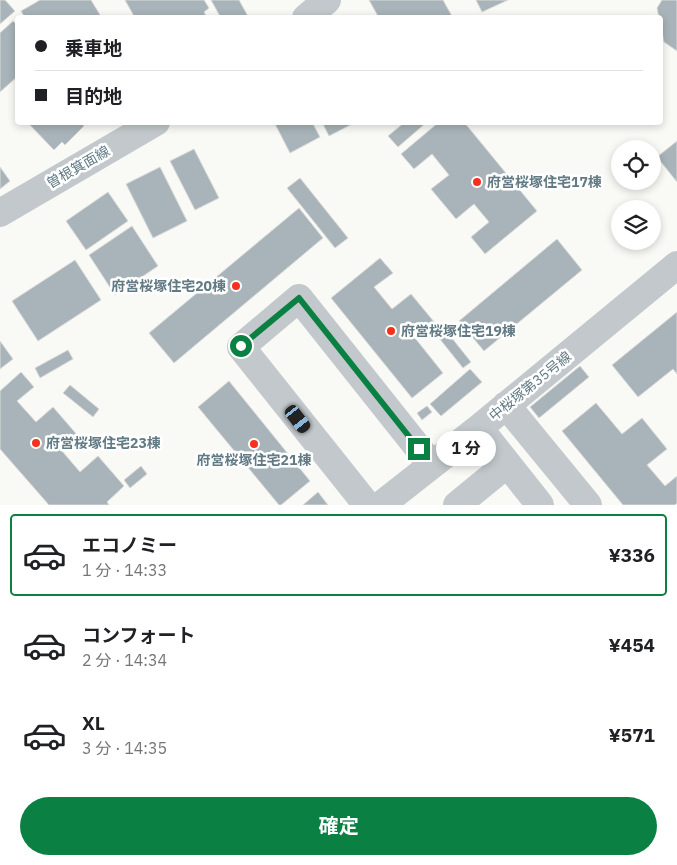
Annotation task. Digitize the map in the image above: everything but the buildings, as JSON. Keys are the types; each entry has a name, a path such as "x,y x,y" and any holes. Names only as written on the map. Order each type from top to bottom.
{"street":[{"path":"310,15 327,0"},
{"name":"曽根箕面線","path":"0,213 151,125"},
{"name":"中桜塚第35号線","path":"381,505 479,428 677,265"},
{"path":"367,505 241,346 299,298 432,464"},
{"path":"506,405 588,505"},
{"path":"479,428 540,505"},
{"path":"457,505 507,464"}],"place":[{"name":"府営桜塚住宅17棟","path":"477,182"},
{"name":"府営桜塚住宅20棟","path":"236,286"},
{"name":"府営桜塚住宅19棟","path":"391,331"},
{"name":"府営桜塚住宅23棟","path":"36,443"},
{"name":"府営桜塚住宅21棟","path":"254,444"}],"route":[{"path":"241,346 299,298 419,449"}]}
